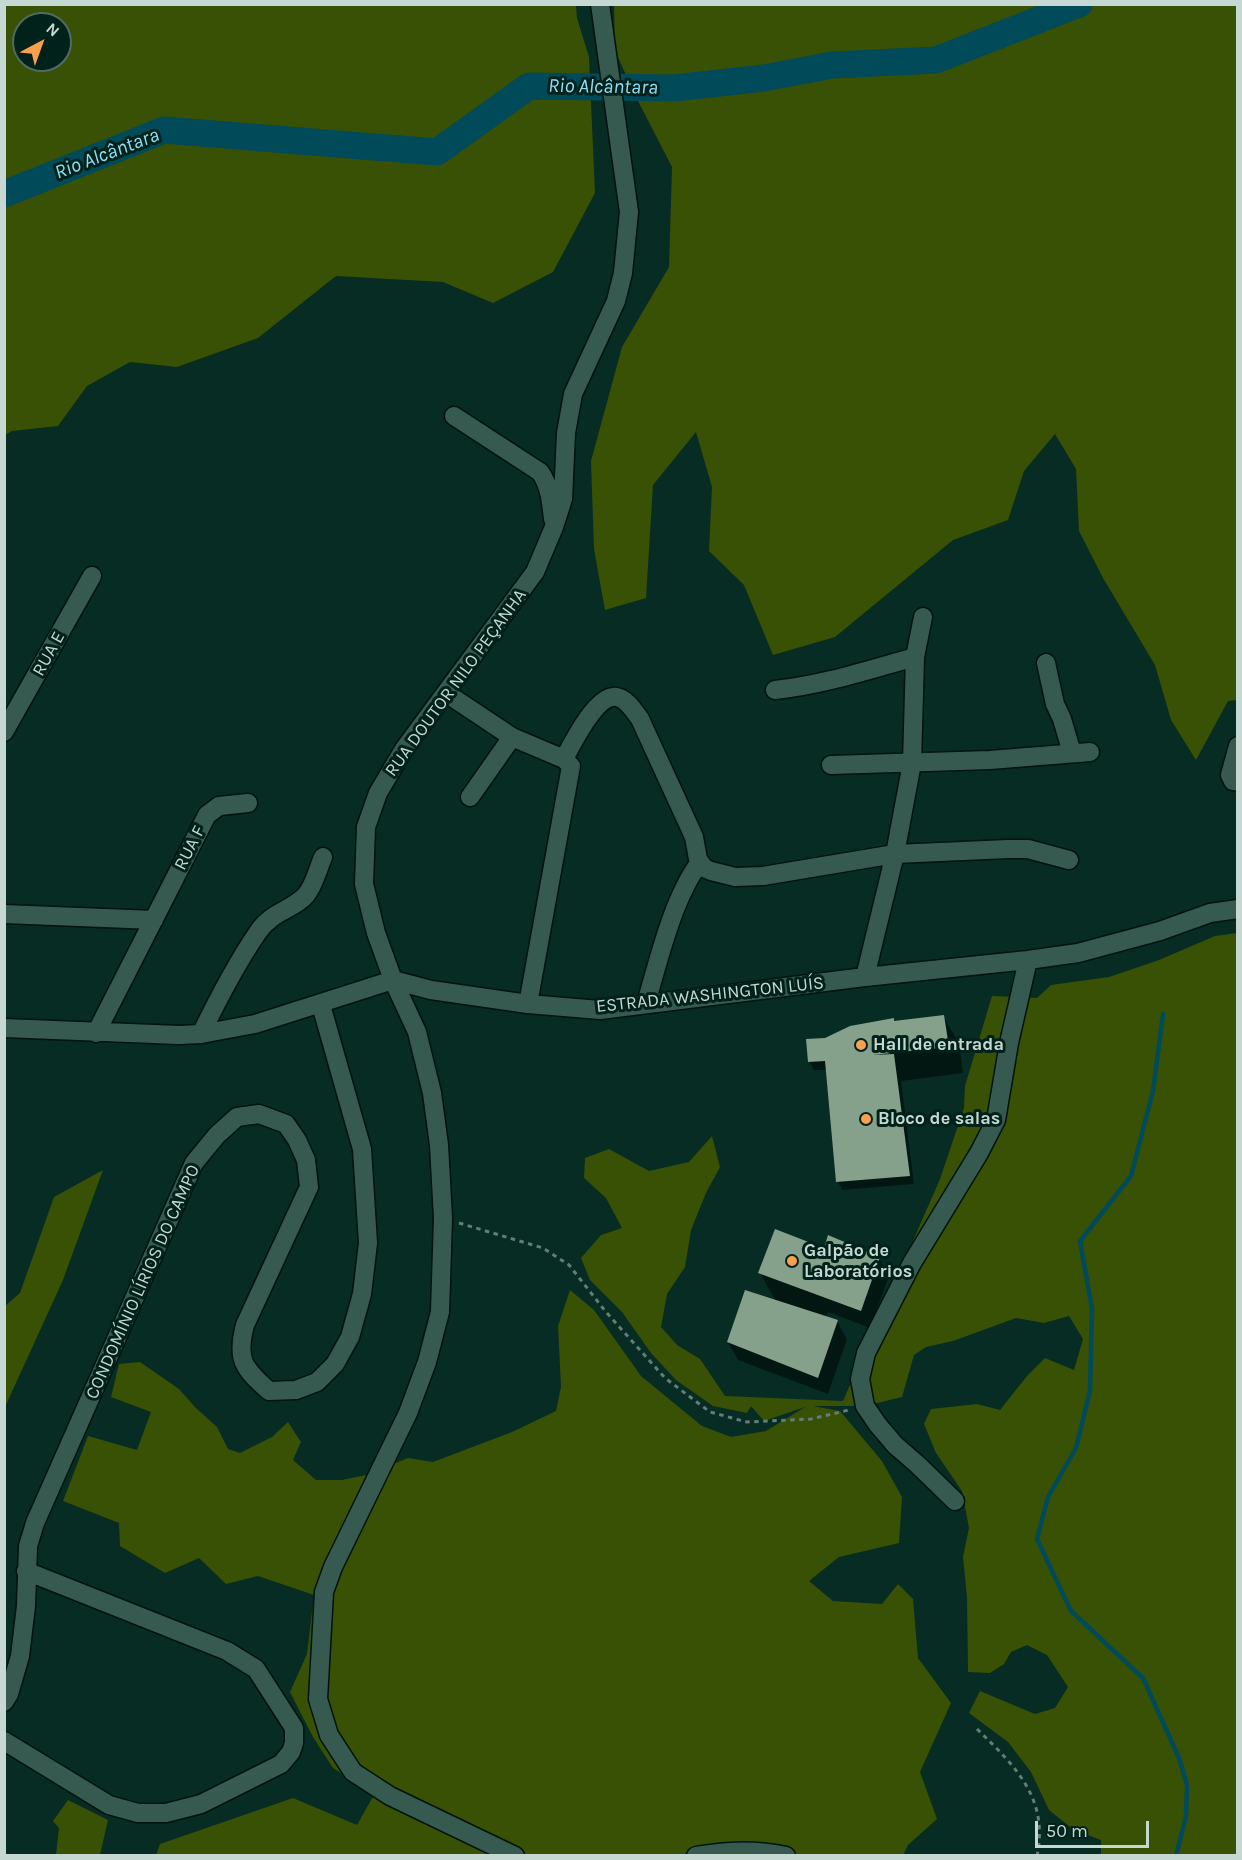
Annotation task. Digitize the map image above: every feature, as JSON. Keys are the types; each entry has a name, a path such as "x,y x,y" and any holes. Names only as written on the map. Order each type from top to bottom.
{"street":[{"name":"RUA DOUTOR NILO PEÇANHA","path":"515,1856 390,1796 353,1772 329,1735 318,1699 324,1592 333,1567 408,1413 427,1362 440,1312 443,1218 439,1145 432,1093 417,1032 393,980 376,933 364,884 366,827 378,793 404,749 535,572 563,499 566,433 573,394 616,300 627,246 629,212 600,4"},
{"name":"RUA DOUTOR NILO PEÇANHA","path":"454,416 540,472 546,481 551,497 554,527"},
{"name":"RUA E","path":"4,732 92,576"},
{"path":"865,977 895,854 912,763 915,657 923,617"},
{"path":"775,690 806,687 915,657"},
{"path":"1046,663 1050,689 1072,753"},
{"path":"446,693 512,737 564,759 571,766 572,772 528,1004"},
{"path":"564,759 580,729 601,703 611,697 619,697 625,701 640,719 694,837 700,862 711,871 735,877 763,876 895,854 1028,849 1069,860"},
{"path":"470,797 512,737"},
{"path":"1238,746 1230,775 1233,781 1238,782"},
{"path":"831,765 912,763 1090,752"},
{"name":"RUA F","path":"96,1033 207,815 219,806 248,803"},
{"path":"201,1034 217,1001 258,931 271,917 308,894 323,857"},
{"path":"646,1003 664,943 688,877 700,862"},
{"name":"ESTRADA WASHINGTON LUÍS","path":"393,980 431,990 528,1004 600,1010 865,977 1028,960 1078,952 1160,931 1210,913 1238,909"},
{"path":"4,914 153,920"},
{"path":"954,1501 895,1445 865,1406 860,1378 866,1353 912,1263 979,1153 996,1120 1009,1042 1028,960"},
{"path":"4,1028 96,1033 201,1034 255,1024 321,1005 393,980"},
{"name":"CONDOMÍNIO LÍRIOS DO CAMPO","path":"4,1702 9,1694 20,1656 26,1606 28,1546 35,1524 194,1163 237,1117 259,1114 286,1124 297,1140 306,1160 309,1187 245,1325 240,1346 248,1373 269,1391 296,1390 317,1382 335,1364 350,1337 362,1294 368,1243 362,1149 321,1005"},
{"path":"4,1741 109,1805 138,1813 166,1814 201,1804 281,1764 291,1752 294,1743 294,1728 256,1668 243,1659 217,1646 26,1571"},
{"path":"696,1856 765,1851 786,1856"}],"path":[{"path":"443,1218 543,1248 569,1265 606,1312 665,1378 711,1412 747,1422 811,1419 865,1406"},
{"path":"977,1730 1006,1757 1026,1784 1036,1804 1040,1825 1037,1856"}],"green space":[{"path":"5,4 576,5 577,18 589,57 595,193 553,272 493,303 443,282 336,276 258,338 177,367 130,362 87,386 58,426 12,431 5,435"},
{"path":"614,5 1237,5 1237,700 1228,701 1196,760 1171,720 1155,665 1103,578 1079,531 1076,469 1055,434 1024,471 1008,520 953,540 835,637 773,655 744,585 709,551 712,487 696,432 653,485 646,598 605,610 594,549 591,461 622,347 669,267 672,167 615,51"},
{"path":"1237,933 1237,1855 1101,1855 1101,1840 1074,1830 1049,1810 1031,1772 1008,1742 969,1713 980,1691 1035,1714 1055,1708 1068,1687 1047,1655 1027,1645 1011,1652 1004,1664 990,1673 968,1672 967,1597 963,1557 969,1528 962,1491 936,1453 924,1424 931,1409 977,1404 1000,1410 1027,1376 1045,1358 1074,1370 1083,1339 1069,1316 1044,1323 1016,1318 953,1341 926,1347 914,1355 902,1397 865,1406 813,1406 840,1411 882,1461 902,1497 899,1543 839,1557 809,1581 833,1601 882,1604 898,1584 913,1599 918,1658 951,1703 920,1772 937,1819 908,1845 903,1855 156,1855 160,1844 293,1798 357,1825 375,1793 333,1768 313,1737 290,1692 307,1654 314,1595 258,1576 226,1584 199,1558 165,1573 120,1546 119,1523 63,1501 88,1436 137,1450 151,1412 111,1397 119,1364 140,1362 179,1389 217,1427 228,1449 240,1453 272,1437 288,1422 301,1442 293,1460 316,1480 342,1480 366,1475 408,1458 433,1462 512,1432 556,1411 561,1387 558,1326 570,1290 594,1310 641,1376 702,1426 731,1437 766,1431 805,1407 764,1421 751,1406 747,1413 713,1406 676,1380 651,1353 622,1312 590,1280 581,1258 601,1235 622,1228 606,1198 584,1178 585,1158 609,1149 649,1171 689,1162 712,1136 720,1167 706,1193 691,1230 685,1267 667,1294 661,1327 677,1345 700,1359 725,1396 843,1401 940,1179 964,1108 965,1086 992,996 1037,998 1051,985 1109,977 1159,960 1215,936"},
{"path":"103,1170 63,1280 5,1407 5,1306 20,1293 54,1197"},
{"path":"68,1800 108,1820 100,1855 56,1855 59,1828 53,1821"}],"building":[{"name":"Bloco de salas","path":"944,1015 949,1047 872,1055 894,1054 910,1176 836,1182 825,1061 808,1062 806,1039 825,1038 850,1026 894,1018 894,1021"},
{"path":"775,1229 824,1248 828,1235 880,1257 861,1311 758,1273"},
{"path":"745,1290 838,1320 818,1378 727,1342"}],"waterway":[{"name":"Rio Alcântara","path":"4,194 164,130 437,152 529,86 674,88 764,78 832,65 936,60 1079,4"},
{"path":"1163,1014 1153,1091 1131,1176 1080,1241 1092,1309 1090,1391 1076,1448 1048,1497 1037,1539 1071,1611 1143,1678 1179,1758 1187,1785 1186,1816 1176,1856"}],"place":[{"name":"Hall de entrada","path":"861,1045"},
{"name":"Bloco de salas","path":"866,1119"},
{"name":"Galpão de Laboratórios","path":"792,1261"}]}
